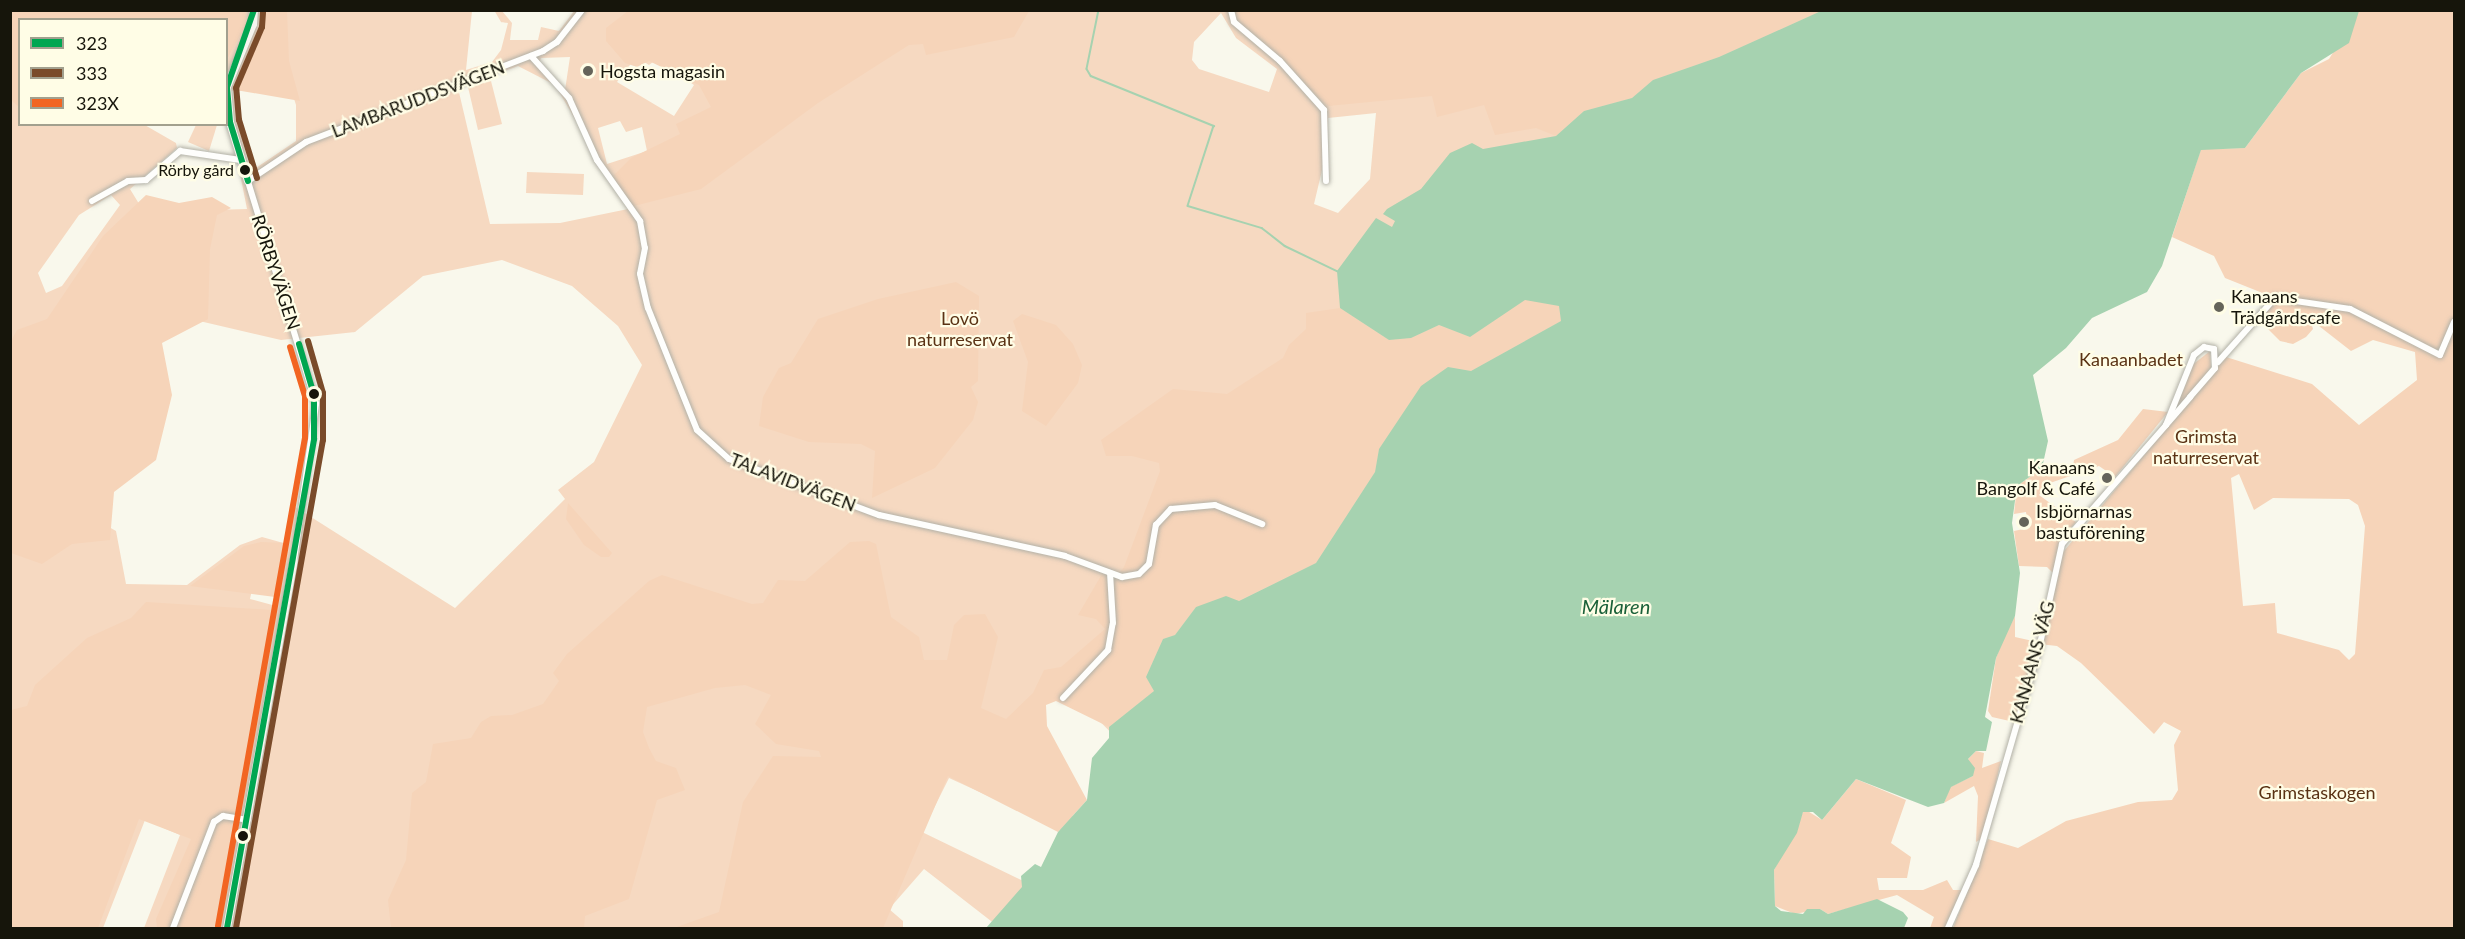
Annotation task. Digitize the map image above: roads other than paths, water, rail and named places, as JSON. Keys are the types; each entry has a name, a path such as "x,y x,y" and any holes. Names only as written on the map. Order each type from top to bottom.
{"street":[{"name":"RÖRBYVÄGEN","path":"228,85 254,24 254,10"},
{"name":"LAMBARUDDSVÄGEN","path":"248,181 306,142 531,56 557,42 582,10"},
{"path":"1231,10 1234,22 1280,61 1324,110 1326,181"},
{"name":"TALAVIDVÄGEN","path":"531,56 569,98 597,160 640,221 645,248 640,274 648,308 697,430 717,450 746,467 879,515 1065,556 1110,573 1131,577 1144,569 1159,520 1171,509 1215,505 1262,524"},
{"name":"RÖRBYVÄGEN","path":"227,928 315,433 314,395 240,160 228,93"},
{"path":"92,201 128,182 146,180 180,151 240,160"},
{"path":"2218,362 2275,298 2350,309 2440,355 2454,322"},
{"name":"KANAANS VÄG","path":"1948,928 1977,865 2040,644 2062,544 2166,425 2218,362 2214,349 2204,347 2194,355 2166,425"},
{"path":"1064,698 1108,650 1113,623 1110,573"},
{"path":"173,928 214,822 223,816 248,820"}],"water":[{"name":"Mälaren","path":"1821,11 2359,11 2349,43 2301,73 2245,148 2201,150 2162,266 2147,292 2092,318 2066,348 2033,375 2048,441 2042,468 2017,486 2012,523 2020,573 2015,616 1996,658 1985,717 1992,722 1986,751 1976,751 1968,759 1975,768 1973,776 1951,787 1944,803 1928,807 1856,779 1822,820 1813,812 1803,812 1797,833 1774,870 1775,906 1781,911 1803,914 1807,909 1820,909 1828,914 1877,899 1903,912 1908,918 1904,928 986,928 1022,887 1021,876 1035,864 1041,867 1058,832 1087,800 1092,758 1109,738 1109,727 1154,691 1146,677 1163,639 1175,635 1196,607 1226,596 1239,601 1316,563 1375,472 1379,449 1421,386 1448,367 1471,371 1561,321 1559,306 1525,300 1470,337 1439,325 1411,338 1389,340 1340,308 1337,271 1376,218 1392,227 1395,221 1383,214 1387,209 1421,189 1450,153 1472,143 1483,149 1556,136 1584,111 1632,98 1653,80 1719,57"}],"waterway":[{"path":"1099,10 1087,69 1091,76 1214,126 1188,206 1262,228 1285,246 1337,271"}],"place":[{"name":"Hogsta magasin","path":"588,71"},
{"name":"Rörby gård","path":"245,170"},
{"name":"Kanaans Trädgårdscafe","path":"2219,307"},
{"name":"Kanaans Bangolf & Café","path":"2107,478"},
{"name":"Isbjörnarnas bastuförening","path":"2024,522"}],"park label":[{"name":"Lovö naturreservat","path":"960,329"},
{"name":"Kanaanbadet","path":"2131,359"},
{"name":"Grimsta naturreservat","path":"2206,447"},
{"name":"Grimstaskogen","path":"2317,792"}]}
